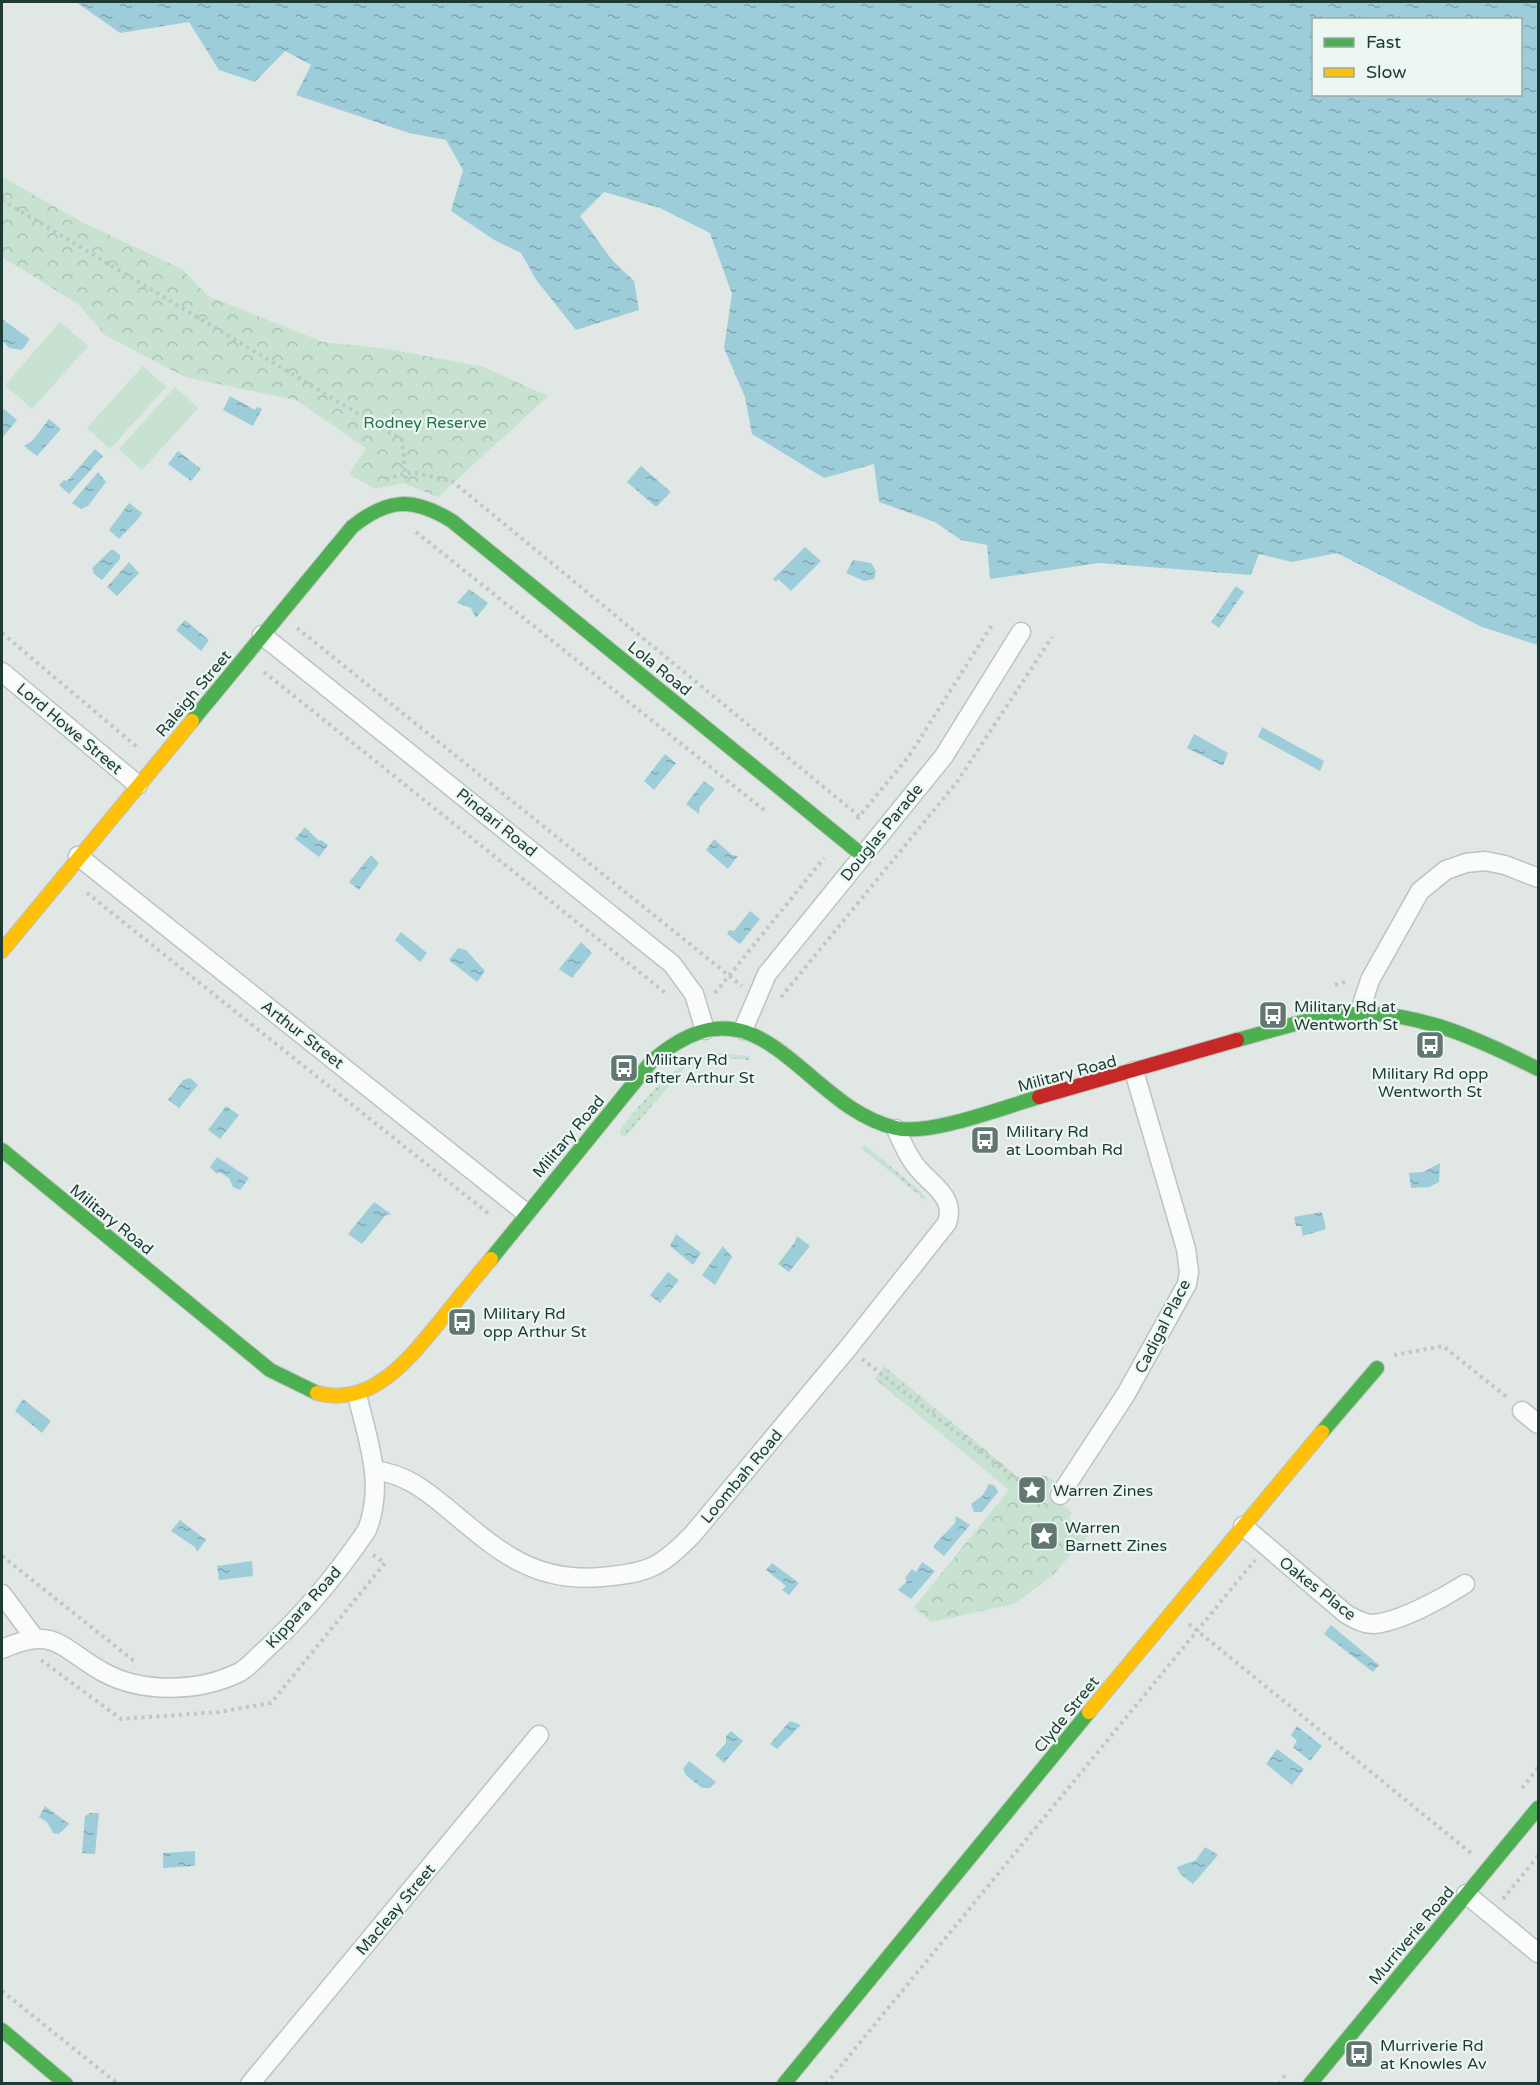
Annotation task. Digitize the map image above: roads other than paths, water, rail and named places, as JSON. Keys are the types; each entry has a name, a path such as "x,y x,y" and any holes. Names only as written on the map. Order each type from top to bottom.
{"street":[{"name":"Raleigh Street","path":"2,951 262,635 367,514 382,506 408,503 435,509"},
{"name":"Lola Road","path":"435,509 862,855"},
{"name":"Douglas Parade","path":"743,1030 766,974 944,756 1021,632"},
{"name":"Pindari Road","path":"262,635 672,963 694,994 705,1030"},
{"name":"Lord Howe Street","path":"2,672 138,785"},
{"name":"Arthur Street","path":"78,856 526,1213"},
{"path":"1359,1014 1370,980 1420,891 1446,870 1466,863 1485,861 1506,865 1539,878"},
{"name":"Military Road","path":"2,1150 270,1370 297,1388 344,1397 357,1395 389,1376 409,1359 651,1062 670,1044 705,1030 743,1030 776,1046 860,1112 896,1128 916,1129 940,1125 1318,1018 1359,1014 1398,1014 1445,1025 1479,1038 1539,1070"},
{"name":"Cadigal Place","path":"1060,1495 1126,1394 1187,1284 1189,1272 1186,1249 1134,1071"},
{"name":"Loombah Road","path":"375,1470 392,1473 417,1484 496,1550 523,1566 556,1575 588,1578 648,1570 672,1555 693,1534 941,1233 950,1215 945,1195 913,1163 896,1128"},
{"name":"Clyde Street","path":"784,2084 1172,1610 1377,1368"},
{"name":"Kippara Road","path":"34,1637 59,1642 105,1673 144,1686 202,1687 242,1671 286,1630 367,1530 374,1513 375,1470 357,1395"},
{"path":"1522,1411 1539,1424"},
{"name":"Oakes Place","path":"1243,1526 1346,1614 1365,1623 1374,1624 1442,1600 1465,1584"},
{"path":"2,1594 34,1637 2,1649"},
{"name":"Macleay Street","path":"250,2084 539,1736"},
{"name":"Murriverie Road","path":"1310,2084 1539,1808"},
{"path":"1466,1894 1539,1953"},
{"path":"2,2030 66,2084"}],"water":[{"path":"76,2 1538,2 1538,645 1482,627 1337,553 1292,562 1259,554 1251,575 1099,563 990,579 987,545 961,540 935,522 879,502 874,464 824,478 752,434 745,397 724,348 732,294 710,233 660,208 604,192 580,216 612,260 634,281 639,310 576,330 537,281 521,253 496,241 451,211 463,170 446,140 409,133 296,95 311,65 285,51 255,82 219,70 189,22 120,33"},
{"path":"2,319 30,339 22,350 9,348 2,340"},
{"path":"230,396 255,410 257,407 262,409 253,426 223,410"},
{"path":"4,409 17,420 2,438 2,412"},
{"path":"49,419 61,429 37,456 24,446 32,441"},
{"path":"95,449 103,456 69,494 59,485 64,480 67,481"},
{"path":"178,451 201,469 191,481 168,464"},
{"path":"641,466 671,492 656,507 627,482"},
{"path":"98,472 106,482 88,506 81,509 72,503"},
{"path":"129,503 142,513 119,539 109,530"},
{"path":"805,547 821,561 791,591 778,579 776,582 773,579"},
{"path":"112,549 120,555 120,559 102,580 94,574 92,568"},
{"path":"853,560 871,563 876,571 874,579 864,581 846,573"},
{"path":"129,562 139,573 117,596 107,587"},
{"path":"1236,586 1244,592 1219,628 1211,622"},
{"path":"469,589 488,603 476,618 471,608 457,603"},
{"path":"185,620 209,640 201,651 176,630"},
{"path":"1262,727 1324,761 1320,771 1258,737"},
{"path":"1194,734 1228,753 1223,766 1187,748"},
{"path":"665,754 676,763 654,790 644,781"},
{"path":"704,781 715,789 700,807 699,814 686,804"},
{"path":"305,827 319,841 328,845 319,857 295,839"},
{"path":"714,839 732,855 738,856 728,869 706,850"},
{"path":"371,855 379,863 359,890 349,882"},
{"path":"750,911 760,919 740,944 727,934 729,930 734,931"},
{"path":"401,932 427,953 420,962 395,940"},
{"path":"581,942 592,953 572,978 559,969"},
{"path":"458,948 466,950 485,971 477,982 449,960"},
{"path":"190,1078 198,1085 179,1108 168,1100 183,1080"},
{"path":"226,1106 239,1115 220,1139 208,1130"},
{"path":"217,1157 249,1178 240,1190 233,1187 229,1178 219,1172 217,1174 210,1167"},
{"path":"1440,1163 1439,1182 1429,1187 1411,1188 1409,1173 1423,1172"},
{"path":"374,1202 391,1214 385,1216 362,1244 348,1234"},
{"path":"1322,1212 1326,1229 1303,1236 1301,1226 1296,1226 1294,1217"},
{"path":"676,1234 701,1253 693,1265 670,1246"},
{"path":"797,1236 810,1246 789,1272 778,1264"},
{"path":"723,1246 732,1257 715,1285 702,1275"},
{"path":"668,1272 679,1280 660,1303 650,1295"},
{"path":"23,1399 51,1421 42,1433 15,1411"},
{"path":"989,1484 995,1486 998,1492 982,1512 974,1512 971,1504 983,1495"},
{"path":"956,1516 970,1525 944,1556 934,1548 934,1545 955,1523"},
{"path":"180,1520 206,1540 197,1552 195,1547 171,1531"},
{"path":"252,1561 253,1576 219,1580 217,1566"},
{"path":"922,1562 935,1571 911,1599 898,1590 907,1581 905,1578 912,1569 916,1572"},
{"path":"772,1563 799,1583 789,1595 782,1590 786,1586 766,1570"},
{"path":"1331,1625 1379,1665 1373,1672 1324,1634"},
{"path":"790,1721 801,1725 777,1749 770,1744"},
{"path":"1297,1726 1322,1746 1310,1761 1293,1747 1297,1741 1291,1735"},
{"path":"731,1731 743,1741 724,1763 715,1755 726,1743 726,1736"},
{"path":"1277,1749 1304,1769 1292,1785 1266,1764"},
{"path":"689,1761 716,1782 710,1788 702,1788 686,1775 683,1769"},
{"path":"45,1806 69,1824 59,1834 53,1833 47,1822 39,1817"},
{"path":"90,1813 99,1813 95,1854 82,1853 85,1816"},
{"path":"1205,1847 1218,1855 1193,1884 1180,1874 1177,1867 1196,1860"},
{"path":"195,1851 195,1866 163,1868 163,1853"}],"place":[{"name":"Military Rd at Wentworth St","path":"1273,1015"},
{"name":"Military Rd opp Wentworth St","path":"1430,1045"},
{"name":"Military Rd after Arthur St","path":"624,1068"},
{"name":"Military Rd at Loombah Rd","path":"985,1140"},
{"name":"Military Rd opp Arthur St","path":"462,1322"},
{"name":"Warren Zines","path":"1032,1490"},
{"name":"Warren Barnett Zines","path":"1044,1536"},
{"name":"Murriverie Rd at Knowles Av","path":"1359,2054"}],"park label":[{"name":"Rodney Reserve","path":"425,422"}]}
